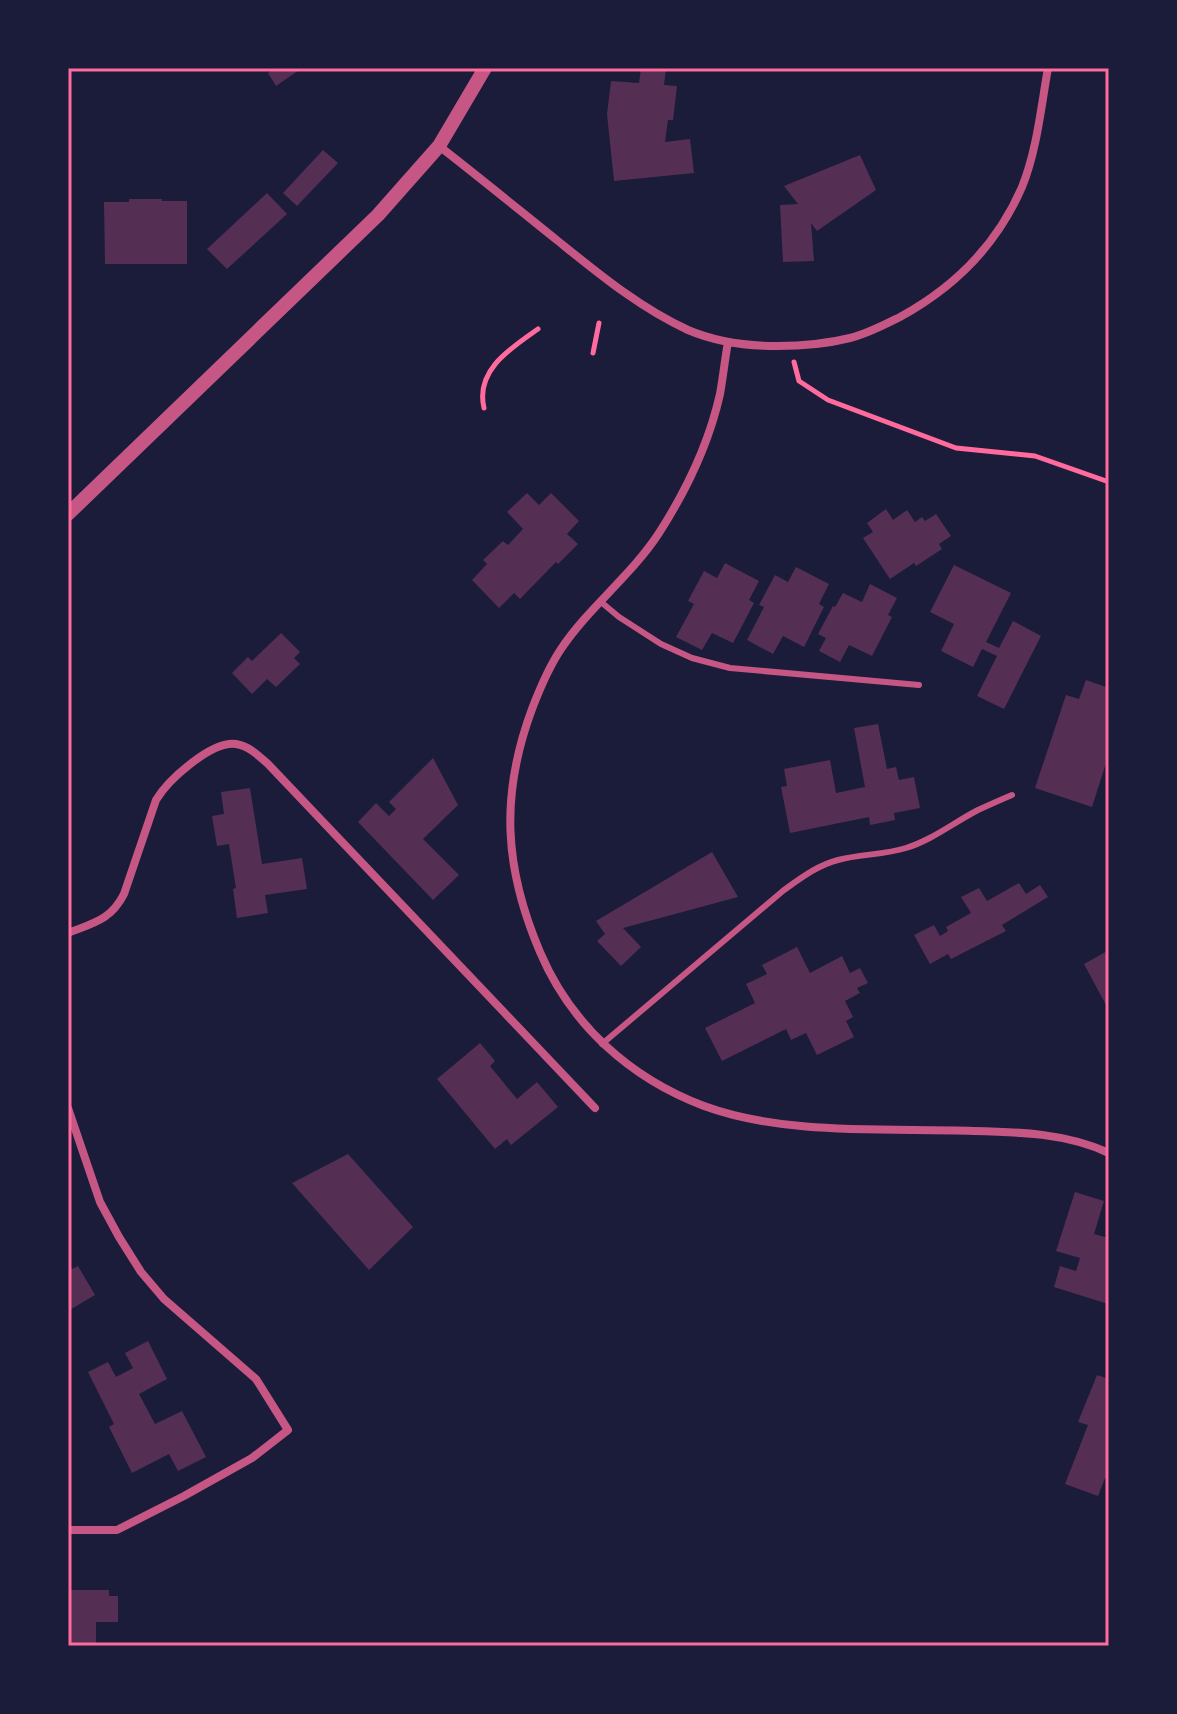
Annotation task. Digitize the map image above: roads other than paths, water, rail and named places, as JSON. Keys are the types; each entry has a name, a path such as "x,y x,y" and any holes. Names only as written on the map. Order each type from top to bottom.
{"street":[{"path":"68,514 378,215 439,146 485,68"},
{"path":"439,146 622,291 687,329 707,338 756,346 820,343 852,338 886,324 926,302 971,266 989,244 1022,186 1032,154 1048,68"},
{"path":"728,342 719,395 696,466 658,535 631,571 561,649 524,731 510,800 510,834 521,906 548,972 566,1002 602,1044 627,1065 661,1086 705,1106 747,1117 844,1129 1021,1132 1090,1144 1109,1153"},
{"path":"68,933 96,923 118,907 156,800 164,787 207,753 221,746 236,744 252,750 268,764 595,1108"},
{"path":"68,1108 100,1202 141,1272 164,1299 256,1379 288,1430 252,1458 117,1530 68,1530"}],"lane":[{"path":"601,602 652,638 692,658 730,668 919,685"},
{"path":"602,1044 784,890 805,876 837,860 906,848 1012,795"}]}
